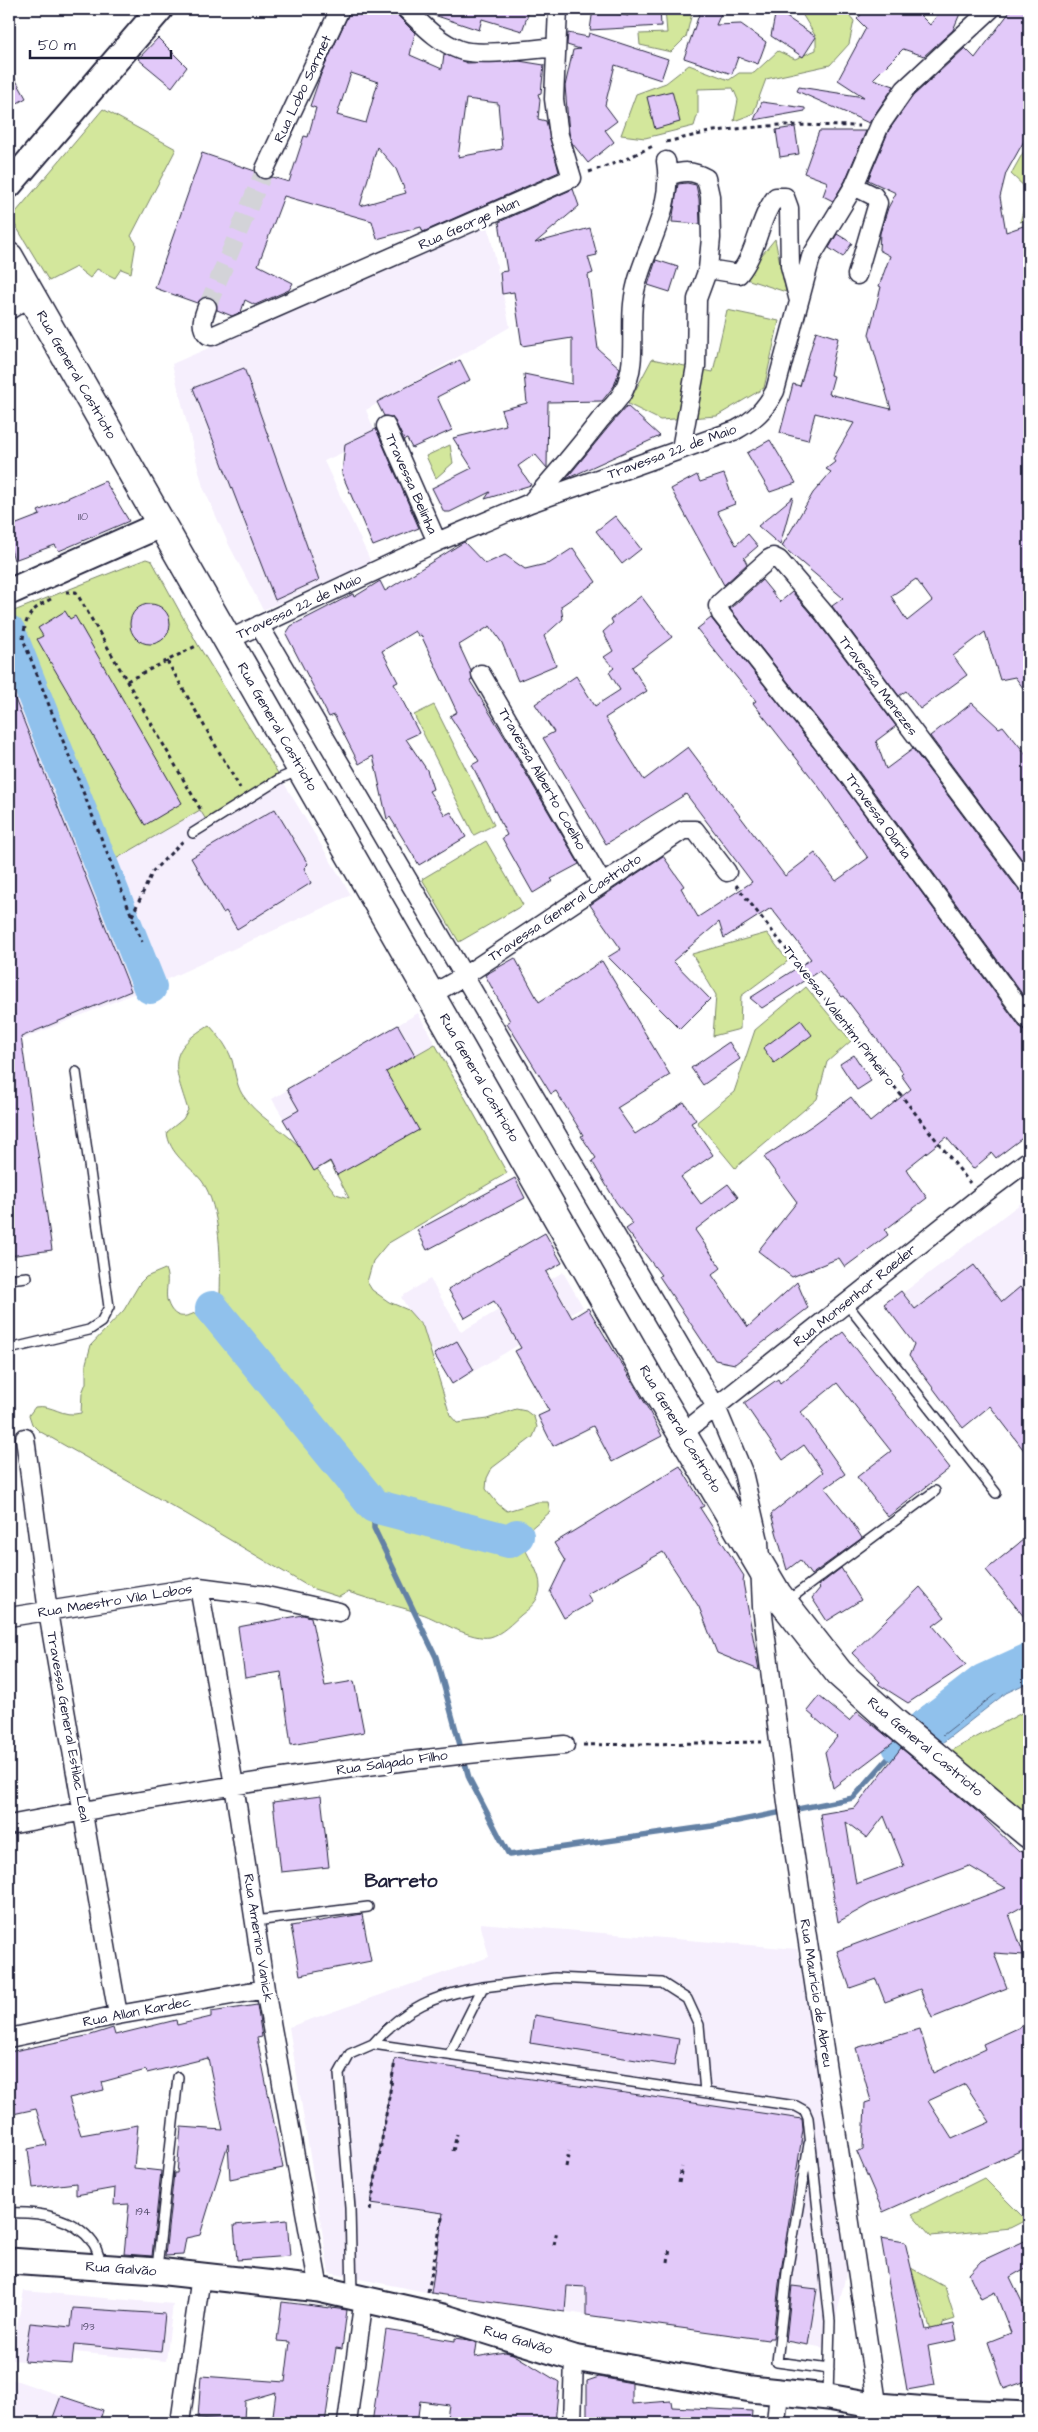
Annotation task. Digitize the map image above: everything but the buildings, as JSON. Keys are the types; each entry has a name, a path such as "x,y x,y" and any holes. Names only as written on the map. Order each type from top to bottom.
{"main road":[{"name":"Rua General Castrioto","path":"9,257 20,303 162,524 682,1433 760,1562 777,1594 839,1674 1029,1834"}],"street":[{"path":"9,185 160,9"},
{"name":"Rua Lobo Sarmet","path":"266,169 340,9"},
{"path":"406,9 434,36 461,51 492,52 556,47"},
{"path":"558,9 554,99 560,135 572,178"},
{"name":"Travessa 22 de Maio","path":"228,640 437,542 530,503 736,430 752,421 767,407 775,390 811,257 854,186 880,125 905,89 991,9"},
{"path":"530,503 552,480 624,390 633,358 633,304 640,275 660,224 667,169 680,172 695,172 706,178 710,196 711,238 708,269 697,299 696,366 682,449"},
{"name":"Rua George Alan","path":"207,307 202,319 202,327 208,336 212,336 572,178"},
{"path":"854,186 874,196 878,203 857,275"},
{"path":"708,269 739,274 750,257 769,205 776,197 785,197 789,208 790,266 799,302"},
{"name":"Travessa Belinha","path":"386,426 437,542"},
{"path":"9,592 162,524"},
{"name":"Travessa Menezes","path":"721,614 718,606 721,602 769,559 773,557 779,560 824,613 1029,886"},
{"name":"Travessa Olaria","path":"721,614 845,771 1029,1021"},
{"name":"Rua Maurício de Abreu","path":"259,625 716,1407 743,1472 759,1541 762,1607 787,1803 879,2414"},
{"name":"Travessa Alberto Coelho","path":"481,674 602,883"},
{"name":"Travessa General Castrioto","path":"431,995 464,976 683,830 695,830 700,834 727,872"},
{"name":"Rua Monsenhor Raeder","path":"682,1433 1029,1160"},
{"name":"Travessa General Estilac Leal","path":"25,1438 48,1612 118,2015"},
{"name":"Rua Maestro Vila Lobos","path":"9,1617 199,1587 262,1595 339,1612"},
{"name":"Rua Amerino Vanick","path":"199,1587 234,1785 266,1989 319,2289"},
{"name":"Rua Salgado Filho","path":"9,1826 234,1785 448,1755 565,1745"},
{"name":"Rua Allan Kardec","path":"9,2038 118,2015 266,1989"},
{"name":"Rua Galvão","path":"9,2261 157,2271 319,2289 358,2296 443,2317 574,2358 779,2392 828,2397 879,2414 954,2412 1029,2415"},
{"path":"180,2423 201,2276"},
{"path":"347,2423 358,2296"},
{"path":"572,2423 574,2358"},
{"path":"776,2423 779,2392"}],"lane":[{"path":"193,833 301,769"},
{"path":"9,1349 89,1330 102,1322 110,1307 76,1072"},
{"path":"9,1280 28,1277"},
{"path":"846,1303 996,1493"},
{"path":"785,1602 935,1491"},
{"path":"255,1921 368,1907"},
{"path":"358,2296 339,2074 350,2054 373,2044 391,2024 422,2004 456,1992 483,1986 555,1978 662,1983 687,1999 699,2025 705,2092"},
{"path":"449,2056 483,1986"},
{"path":"373,2044 705,2092 796,2106 806,2110 830,2321 828,2397"},
{"path":"157,2271 178,2077"},
{"path":"810,2134 788,2272 777,2362 829,2369"},
{"path":"9,2214 34,2212 56,2216 82,2231 94,2244 102,2267"}],"path":[{"path":"572,178 624,160 658,143 714,131 780,125 880,125"},
{"path":"63,593 68,591 76,592 208,823"},
{"path":"58,595 33,609 25,623 23,639 142,942"},
{"path":"127,681 198,645"},
{"path":"167,661 246,800"},
{"path":"132,917 153,871 177,845 193,833"},
{"name":"Travessa Valentim Pinheiro","path":"727,872 981,1196"},
{"path":"565,1745 780,1742"},
{"path":"370,2211 396,2048"},
{"path":"454,2151 457,2134"},
{"path":"566,2167 569,2150"},
{"path":"679,2183 682,2167"},
{"path":"428,2293 442,2213"},
{"path":"554,2246 557,2230"},
{"path":"668,2262 670,2247"}],"shaded area":[{"path":"488,225 510,327 366,410 377,437 324,461 371,562 263,610 229,545 203,487 172,364"},
{"path":"146,559 152,561 198,645 351,895 150,987 21,1040 9,966 9,613"},
{"path":"418,1013 435,1044 386,1072 293,1134 272,1099"},
{"path":"1029,1197 1029,1457 903,1293"},
{"path":"563,1272 583,1307 452,1384 401,1297 430,1279 461,1332"},
{"path":"480,1923 797,1949 853,2243 829,2349 779,2339 768,2340 431,2293 329,2273 289,2027 489,1957"},
{"path":"24,2291 173,2304 166,2361 74,2352 72,2364 10,2360"},
{"path":"9,2378 103,2410 99,2423 9,2423"}],"green space":[{"path":"665,9 693,9 686,37 671,52 640,45 639,34 667,33"},
{"path":"799,9 836,9 849,15 854,21 849,44 830,65 766,79 753,114 734,121 738,100 733,88 698,89 698,113 694,126 645,138 621,135 636,94 666,83 689,65 729,80 739,73 754,73 778,51 795,59 816,50 816,37"},
{"path":"103,109 176,149 131,236 136,243 131,273 121,269 115,278 97,269 90,278 76,267 49,281 11,218"},
{"path":"1029,142 1029,191 1011,174"},
{"path":"1029,191 1029,219 1020,222"},
{"path":"775,239 786,292 743,278"},
{"path":"727,310 779,321 764,388 717,416 660,420 628,404 652,359 713,372"},
{"path":"450,445 453,463 436,478 426,456"},
{"path":"146,559 152,561 198,645 281,778 208,823 200,810 102,867 9,632 9,613"},
{"path":"434,705 494,825 474,835 414,715"},
{"path":"486,841 523,905 459,942 422,879"},
{"path":"767,933 788,961 741,996 740,1029 713,1036 716,995 692,954"},
{"path":"806,987 851,1041 827,1062 817,1099 735,1168 697,1122 734,1092 755,1030"},
{"path":"209,1025 228,1050 242,1094 254,1109 299,1146 386,1072 435,1044 507,1173 387,1244 373,1261 367,1282 372,1290 389,1302 408,1310 423,1327 450,1415 457,1423 487,1419 516,1409 526,1411 534,1417 537,1427 533,1437 492,1468 487,1478 486,1489 498,1504 507,1511 537,1502 548,1502 550,1512 528,1531 522,1539 540,1581 538,1597 531,1607 499,1633 490,1637 474,1636 406,1609 348,1592 339,1597 311,1588 188,1515 39,1431 32,1424 29,1415 35,1407 47,1407 68,1414 81,1413 82,1393 86,1383 86,1363 91,1345 124,1310 140,1283 146,1277 165,1269 167,1300 172,1310 178,1315 184,1316 200,1310 220,1294 220,1251 213,1206 202,1181 171,1147 167,1132 183,1119 188,1110 179,1083 177,1062 179,1053 185,1044","holes":["330,1162 349,1198 336,1194 317,1169"]},
{"path":"1029,1709 1029,1817 945,1754"},
{"path":"984,2178 1026,2220 1010,2228 931,2236 912,2214"},
{"path":"911,2268 945,2287 955,2319 943,2323 940,2338 934,2340"}],"water":[{"path":"1029,1644 1029,1682 1006,1693 942,1743 913,1714 979,1666"}],"waterway":[{"path":"9,632 150,987"},
{"path":"212,1308 374,1506 509,1541 517,1536"},
{"path":"374,1506 374,1528 436,1657 469,1778 509,1855 712,1826 853,1798 899,1746"},
{"path":"899,1746 983,1681 1029,1660"}],"tunnel":[{"path":"207,307 265,169"}],"district":[{"name":"Barreto","path":"401,1881"}]}
